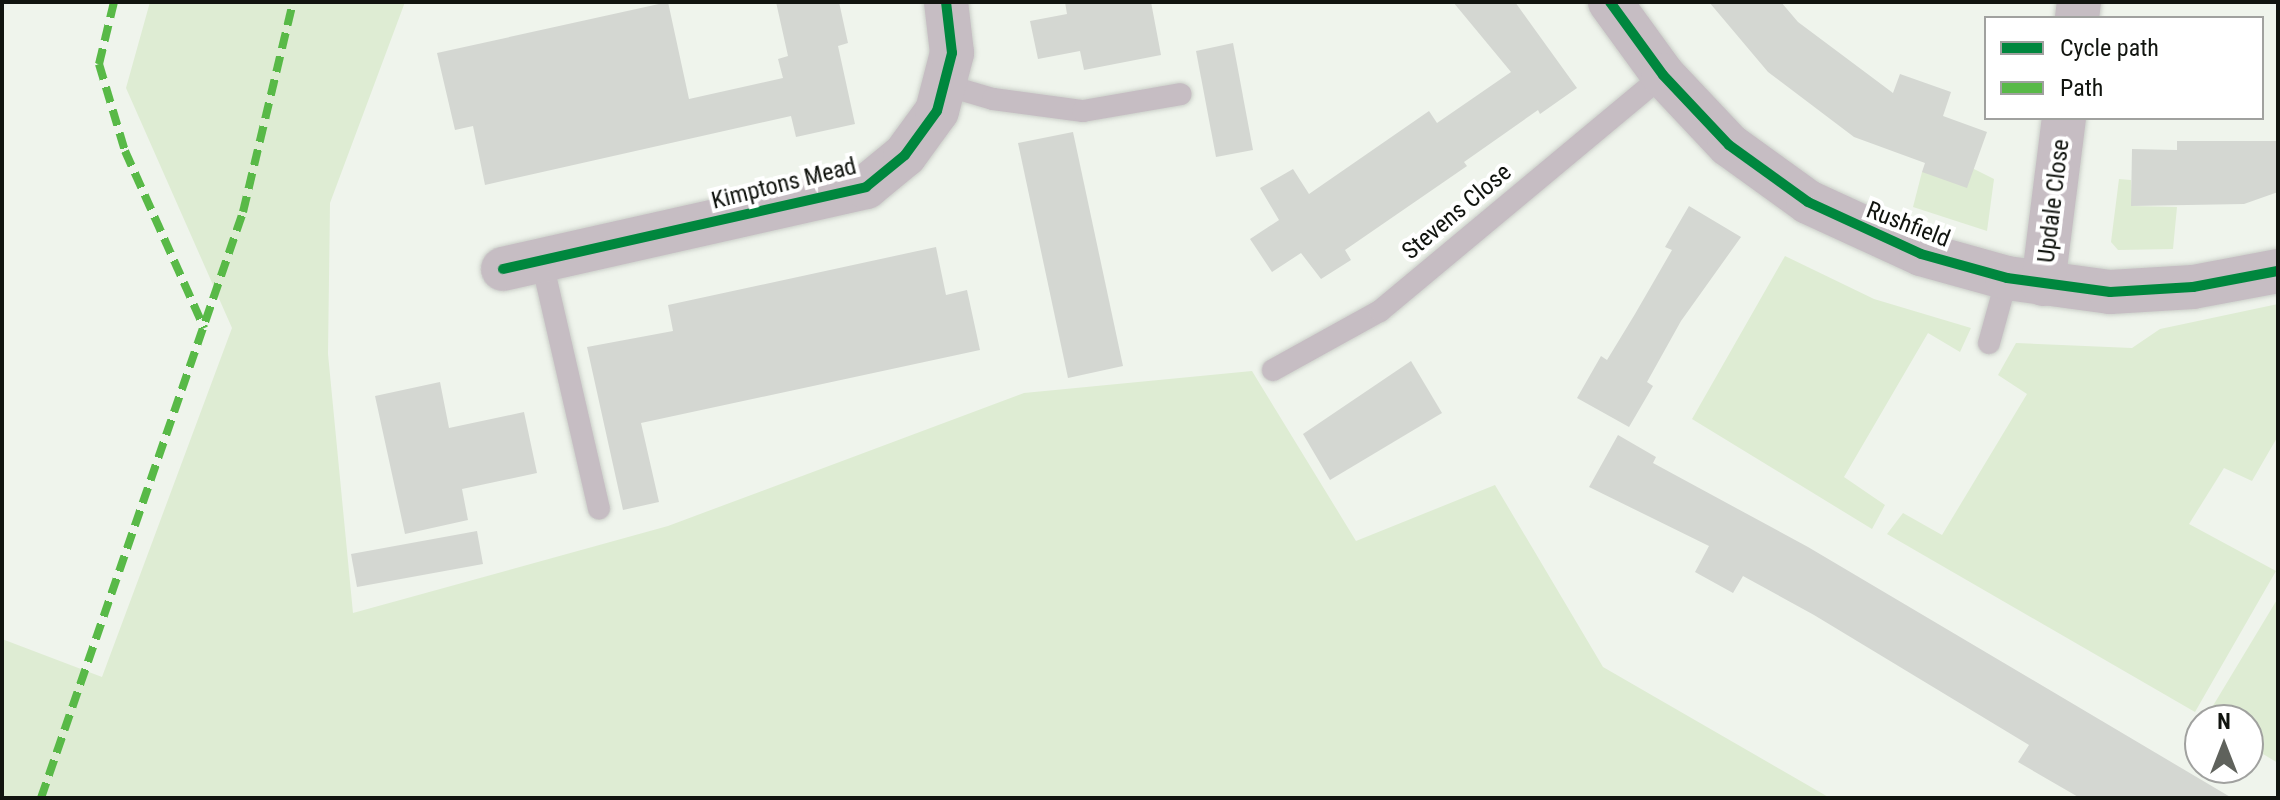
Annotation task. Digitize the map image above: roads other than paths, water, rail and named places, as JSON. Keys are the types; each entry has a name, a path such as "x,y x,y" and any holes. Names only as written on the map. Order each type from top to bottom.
{"street":[{"name":"Kimptons Mead","path":"522,266 866,187 905,155 926,129 945,85 952,53 946,2"},
{"name":"Rushfield","path":"1610,2 1663,75 1729,145 1808,202 1921,254 2025,281 2110,292 2278,271"},
{"name":"Updale Close","path":"2025,281 2064,120"}],"lane":[{"name":"Stevens Close","path":"1273,370 1380,311 1663,75"},
{"path":"945,85 993,99 1083,111 1181,94"},
{"path":"522,266 599,509"},
{"path":"1989,343 2025,281"}]}
